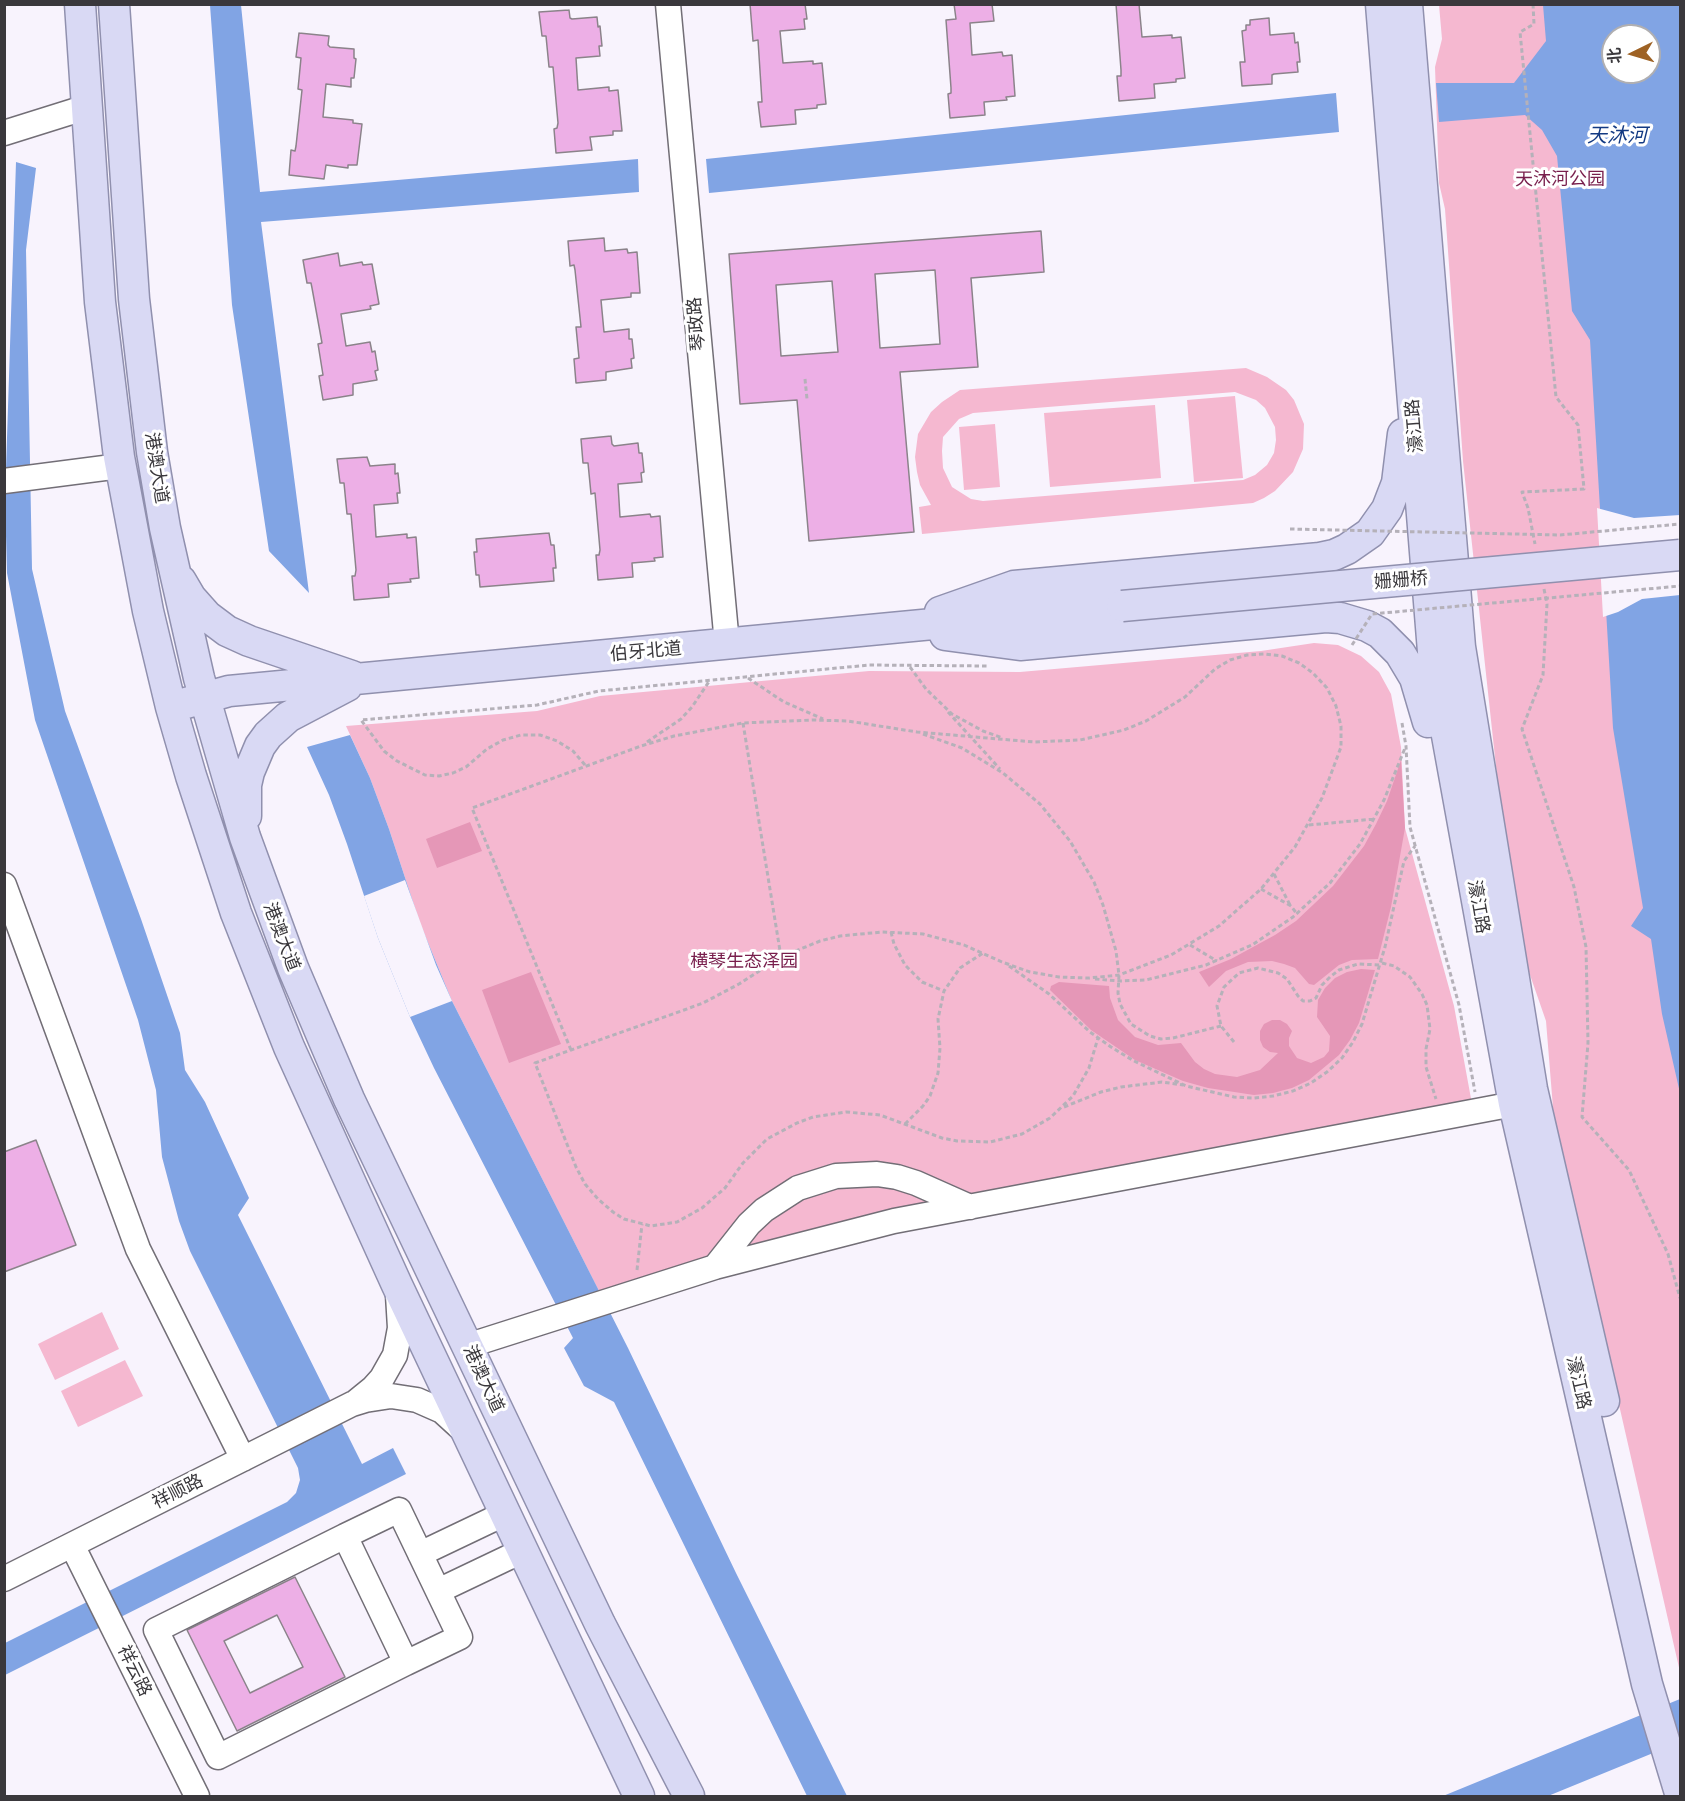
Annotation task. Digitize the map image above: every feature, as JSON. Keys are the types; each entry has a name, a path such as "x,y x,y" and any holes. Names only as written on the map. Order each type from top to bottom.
{"main road":[{"name":"港澳大道","path":"80,4 100,302 120,466 148,611 171,707 212,845 261,981 289,1047 397,1285 639,1797"},
{"name":"港澳大道","path":"114,4 136,321 152,452 171,554 204,698 245,837 320,1034 600,1624 689,1797"},
{"name":"濠江路","path":"1382,4 1434,664 1514,1104 1658,1684 1680,1729"},
{"name":"濠江路","path":"1407,4 1460,647 1533,1089 1678,1785"},
{"path":"895,628 1014,586 1320,558 1347,549 1360,542 1380,522 1393,496 1397,483 1410,372"},
{"path":"171,554 179,577 191,598 207,616 227,631 249,641 360,679"},
{"name":"姗姗桥","path":"1122,606 1680,555"},
{"name":"伯牙北道","path":"171,707 229,692 1122,606"},
{"path":"895,628 1020,645 1326,617 1354,621 1380,633 1391,642 1408,665 1466,839"},
{"path":"245,837 248,778 253,758 264,741 288,717 360,679"}],"street":[{"name":"琴政路","path":"668,4 727,644"},
{"path":"4,133 87,107"},
{"path":"4,480 120,466"},
{"path":"4,885 138,1249 243,1459"},
{"path":"467,1346 715,1267 894,1221 1514,1104"},
{"path":"715,1267 749,1224 764,1210 798,1188 836,1176 877,1174 897,1177 970,1207"},
{"name":"祥顺路","path":"4,1579 77,1556 243,1459 364,1397 382,1378 395,1354 400,1328 397,1285"},
{"name":"祥顺路","path":"352,1404 391,1396 417,1400 447,1415 470,1439"},
{"path":"399,1510 420,1554 460,1637 218,1757 156,1630 399,1510"},
{"path":"420,1554 506,1513"},
{"path":"345,1536 406,1663"},
{"path":"438,1591 524,1550"},
{"name":"祥云路","path":"77,1556 197,1797"}],"path":[{"path":"1533,4 1534,24 1520,32 1556,397 1578,426 1584,489 1522,492 1528,508 1536,550"},
{"path":"805,379 807,399"},
{"path":"1290,529 1560,535 1680,524"},
{"path":"1542,582 1547,604 1542,675 1522,729 1574,887 1586,947 1587,1043 1582,1117 1629,1170 1668,1254 1680,1298"},
{"path":"1352,645 1372,614 1680,586"},
{"path":"1346,642 1358,648"},
{"path":"1247,647 1247,655"},
{"path":"571,1050 472,808 640,746 674,736 743,723 826,720 883,725 917,732 1057,742 1102,736 1124,730 1166,710 1185,697 1215,669 1230,660 1247,655 1274,655 1299,663 1313,673 1327,688 1336,706 1341,726 1341,747 1309,825 1261,889 1219,926 1190,945 1145,966 1119,975 1089,978"},
{"path":"585,765 573,751 558,741 540,735 521,735 503,740 487,749 466,767 453,773 439,776 425,775 397,761 384,751 361,720 537,705 599,691 869,665 998,666"},
{"path":"910,667 1003,773"},
{"path":"746,677 784,702 826,720"},
{"path":"640,746 662,734 681,719 710,680"},
{"path":"939,702 967,723 1008,740"},
{"path":"1401,716 1406,746 1410,827 1459,1005 1479,1111"},
{"path":"743,723 781,957"},
{"path":"917,732 962,748 1003,773 1048,813 1070,841 1083,861 1103,904 1114,943 1119,975 1118,993 1124,1015 1140,1031 1150,1036 1173,1038 1221,1026"},
{"path":"1002,962 1030,972 1059,977 1119,981 1158,978 1217,961 1252,945 1297,914 1330,883 1346,864 1375,819 1406,746"},
{"path":"1309,825 1375,819"},
{"path":"1063,1108 1101,1092 1162,1082 1234,1097 1254,1098 1293,1091 1311,1083 1334,1065 1353,1042 1362,1024 1381,964 1404,861 1416,845"},
{"path":"1274,874 1297,914"},
{"path":"1261,889 1291,906"},
{"path":"891,932 899,955 909,970 922,982 944,991"},
{"path":"1098,1038 1086,1076 1073,1096 1063,1108 1029,1130 990,1142 974,1142 942,1138 880,1115 846,1112 813,1117 774,1135 754,1150 725,1188 702,1208 677,1222 664,1225 642,1224 624,1219 598,1199 585,1184 576,1167 535,1063 703,1003 739,984 781,957 820,941 840,936 891,932 923,934 944,939 1002,962 1049,994 1098,1038 1134,1061 1186,1086"},
{"path":"1190,945 1217,961"},
{"path":"905,1124 923,1107 930,1096 938,1073 940,1048 938,1019 944,991 960,968 983,953"},
{"path":"1234,1042 1221,1026 1217,1006 1224,987 1239,973 1258,968 1278,973 1287,979 1303,1001 1310,1001 1316,998 1322,986 1339,970 1358,964 1394,966 1410,977 1427,1005 1430,1029 1426,1049 1426,1066 1443,1118"},
{"path":"626,1295 642,1224"}],"green space":[{"name":"天沐河公园","path":"1439,5 1680,5 1680,1672 1554,1120 1546,1021 1529,972 1502,822 1463,461 1445,209 1439,183 1435,67 1442,39"},
{"path":"1246,368 1267,377 1286,390 1294,400 1304,424 1303,449 1293,472 1275,491 1253,503 922,534 919,507 931,505 920,485 917,472 915,457 918,434 931,412 960,390","holes":["1235,392 1256,400 1265,408 1275,427 1274,453 1267,465 1255,475 1243,480 983,501 971,499 952,487 943,468 943,437 959,419 973,413"]},
{"path":"1235,396 1243,478 1194,482 1187,400"},
{"path":"1155,405 1161,478 1050,487 1044,413"},
{"path":"995,424 1000,487 964,490 959,427"},
{"name":"横琴生态泽园","path":"1314,643 1338,645 1361,656 1379,672 1391,694 1401,747 1405,828 1454,1006 1472,1104 601,1295 452,1001 420,923 370,778 346,726 537,711 600,696 869,671 1020,672 1261,651"},
{"path":"102,1312 119,1349 55,1380 38,1344"},
{"path":"125,1360 143,1396 78,1427 61,1391"}],"shaded area":[{"path":"1401,760 1405,828 1391,907 1378,959 1352,960 1339,965 1314,985 1309,984 1295,968 1284,964 1272,961 1248,962 1226,971 1209,987 1199,972 1231,959 1275,935 1296,921 1333,886 1364,846 1376,824 1387,801"},
{"path":"470,822 482,851 437,868 426,839"},
{"path":"1361,969 1375,970 1359,1023 1339,1055 1309,1080 1292,1088 1254,1095 1208,1088 1183,1081 1135,1060 1091,1030 1050,990 1051,986 1059,982 1109,986 1110,998 1118,1020 1135,1037 1158,1045 1181,1043 1195,1062 1204,1069 1215,1074 1237,1077 1260,1070 1278,1053 1270,1052 1263,1047 1260,1040 1260,1031 1264,1024 1272,1020 1280,1020 1292,1031 1289,1046 1297,1058 1311,1063 1324,1057 1329,1051 1330,1036 1317,1017 1318,1000 1335,978"},
{"path":"531,972 561,1044 509,1063 482,990"}],"water":[{"path":"210,5 241,5 260,192 638,159 639,192 261,222 309,593 269,551 232,305"},
{"name":"天沐河","path":"1543,5 1680,5 1680,1093 1662,1014 1651,939 1631,926 1643,908 1613,728 1590,340 1572,311 1557,156 1542,130 1525,115 1439,122 1436,83 1514,83 1546,41"},
{"path":"1336,93 1339,132 709,193 706,159"},
{"path":"16,162 36,168 26,250 32,569 65,711 180,1033 185,1070 205,1102 249,1198 238,1215 362,1464 393,1448 406,1474 5,1675 5,1643 287,1502 296,1493 300,1480 298,1468 190,1251 179,1221 162,1157 156,1090 138,1020 35,720 7,573 5,499"},
{"path":"350,735 370,778 420,923 452,1001 628,1348 847,1796 807,1796 614,1402 584,1386 564,1348 573,1338 410,1017 378,938 329,795 307,747"},
{"path":"1680,1699 1680,1742 1548,1796 1443,1796"}],"pier":[{"path":"1597,508 1634,518 1680,515 1680,595 1642,599 1603,617"},
{"path":"405,880 436,965 452,1001 410,1017 378,938 364,896"}],"building":[{"path":"750,4 805,4 807,19 804,19 805,29 780,31 783,63 813,61 813,64 822,63 826,104 817,105 817,108 795,110 796,124 761,127 758,102 762,102 758,40 753,41"},
{"path":"954,4 992,4 994,21 970,23 972,55 1002,52 1003,56 1012,55 1015,96 1006,97 1007,100 984,102 985,115 950,118 948,94 951,93 951,88 946,20 956,19"},
{"path":"1116,4 1139,4 1142,37 1172,35 1172,38 1181,37 1185,78 1176,79 1176,82 1154,84 1155,98 1119,101 1117,76 1121,76 1121,70"},
{"path":"569,10 570,18 597,17 598,27 600,26 602,46 599,46 600,56 576,58 578,90 609,87 609,91 618,90 622,131 613,131 613,135 590,137 592,150 556,153 554,129 557,128 558,123 553,67 549,67 546,36 542,36 539,12"},
{"path":"1269,18 1270,35 1294,33 1295,43 1298,42 1300,62 1297,62 1298,72 1274,74 1272,84 1242,86 1240,62 1245,62 1242,31 1246,30 1246,25 1250,25 1250,20"},
{"path":"299,33 329,36 328,45 330,47 354,49 356,59 351,87 326,84 323,117 353,120 353,123 362,124 357,165 348,165 348,168 326,165 324,179 289,175 291,150 295,151 296,146 302,90 298,89 301,58 296,57"},
{"path":"1041,231 1044,272 971,278 978,367 900,372 914,532 809,541 797,400 740,404 729,254","holes":["935,270 940,344 880,348 875,274","832,281 838,352 781,356 776,285"]},
{"path":"604,238 605,251 627,249 628,253 637,252 640,293 631,293 631,297 601,300 604,332 629,329 634,358 631,359 632,368 606,372 606,380 576,383 574,359 579,358 576,327 581,327 575,270 574,265 570,266 568,241"},
{"path":"338,253 340,266 362,262 363,265 372,264 379,304 370,306 371,309 341,314 346,346 370,342 372,352 375,351 377,380 353,384 353,395 323,400 319,376 323,375 318,344 322,343 311,283 307,283 303,260"},
{"path":"611,436 614,446 638,443 639,453 642,453 644,472 641,473 642,482 618,484 620,517 650,514 651,517 660,516 663,557 654,558 655,561 632,563 633,577 598,580 596,555 599,555 600,550 595,493 591,494 588,463 583,463 581,439"},
{"path":"367,457 370,466 395,464 395,474 398,473 400,493 397,493 398,503 374,505 376,537 407,534 407,538 416,537 419,578 410,579 411,582 388,584 389,597 354,600 352,576 355,576 356,570 351,514 347,514 344,483 340,483 337,459"},
{"path":"549,533 551,545 554,545 556,568 553,568 554,581 480,587 479,575 476,575 474,552 477,552 476,539"},
{"path":"36,1140 76,1245 4,1272 4,1152"},
{"path":"295,1577 345,1677 237,1731 187,1630","holes":["277,1615 303,1667 250,1693 224,1641"]}]}
